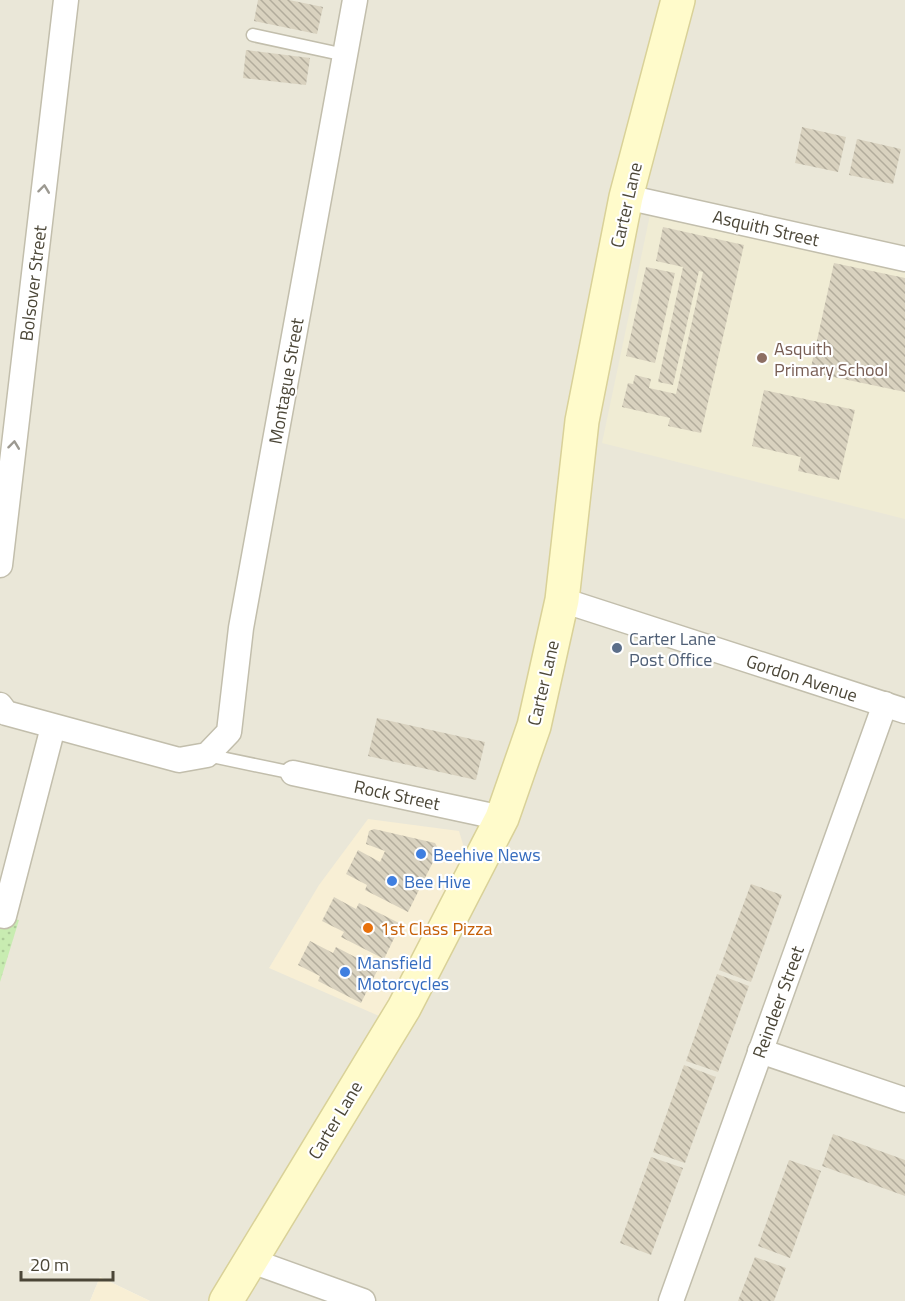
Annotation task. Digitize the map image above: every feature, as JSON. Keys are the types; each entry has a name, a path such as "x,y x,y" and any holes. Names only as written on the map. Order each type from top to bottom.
{"main road":[{"name":"Carter Lane","path":"226,1301 404,1008 502,818 534,726 562,600 582,421 626,197 678,0"}],"street":[{"name":"Bolsover Street","path":"0,566 66,0"},
{"name":"Montague Street","path":"207,754 229,732 241,628 355,0"},
{"name":"Asquith Street","path":"626,197 905,259"},
{"name":"Gordon Avenue","path":"562,600 895,707"},
{"name":"Reindeer Street","path":"671,1301 760,1051 895,707"},
{"path":"3,709 53,727 179,760 207,754"},
{"path":"4,916 53,727"},
{"name":"Rock Street","path":"293,773 502,818"},
{"path":"760,1051 905,1100"},
{"path":"249,1260 363,1301"}],"lane":[{"path":"253,35 345,55"},
{"path":"207,754 293,773"}],"shaded area":[{"path":"0,0 905,0 905,1301 150,1301 100,1277 90,1301 0,1301"},
{"name":"Asquith Primary School","path":"651,210 905,273 905,519 602,443"},
{"path":"368,819 459,831 465,851 386,1019 269,968 319,885"},
{"path":"100,1277 150,1301 90,1301"}],"green space":[{"path":"0,915 19,920 0,982"}],"building":[{"path":"258,0 289,0 323,7 317,34 254,21"},
{"path":"246,50 310,58 306,85 243,78"},
{"path":"802,127 846,137 838,172 795,163"},
{"path":"857,139 901,149 893,184 849,175"},
{"path":"663,227 744,245 701,433 668,426 670,418 622,407 628,383 633,384 635,375 651,379 649,388 676,394 703,272 699,271 673,385 658,382 683,267 656,261"},
{"path":"834,263 905,278 905,392 810,372"},
{"path":"646,267 675,273 655,363 626,356"},
{"path":"764,390 855,410 839,480 798,471 801,457 752,446"},
{"path":"377,718 485,742 476,780 368,756"},
{"path":"374,829 435,843 439,850 408,912 365,890 367,885 346,874 358,850 380,862 385,851 366,844 369,831"},
{"path":"751,884 782,895 751,982 719,970"},
{"name":"1st Class Pizza","path":"334,897 356,909 359,903 401,924 384,959 341,937 344,932 322,921"},
{"name":"Mansfield Motorcycles","path":"310,941 333,953 336,947 378,969 361,1003 318,981 320,976 298,965"},
{"path":"717,974 749,986 718,1072 686,1061"},
{"path":"684,1065 716,1077 685,1163 653,1152"},
{"path":"833,1134 905,1160 905,1196 822,1166"},
{"path":"651,1157 683,1168 651,1255 620,1243"},
{"path":"789,1160 821,1171 790,1258 758,1246"},
{"path":"755,1257 786,1268 774,1301 738,1301"}],"place":[{"name":"Asquith Primary School","path":"762,358"},
{"name":"Carter Lane Post Office","path":"617,648"},
{"name":"Beehive News","path":"421,854"},
{"name":"Bee Hive","path":"392,881"},
{"name":"1st Class Pizza","path":"368,928"},
{"name":"Mansfield Motorcycles","path":"345,972"}]}
